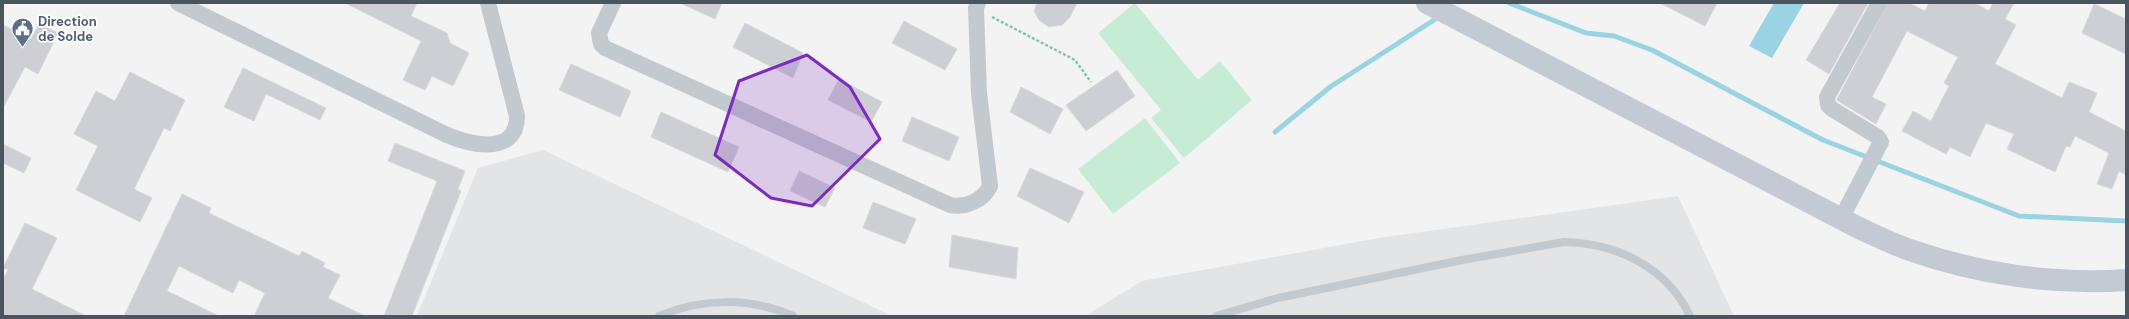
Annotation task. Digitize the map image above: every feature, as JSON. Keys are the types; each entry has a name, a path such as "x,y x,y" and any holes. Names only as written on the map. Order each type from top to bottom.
{"street":[{"path":"178,3 447,135 466,143 482,145 497,144 508,138 517,125 517,116 488,3"},
{"path":"613,3 599,33 601,44 605,48 950,205 958,207 967,205 983,196 990,186 979,93 977,6"},
{"path":"1427,3 1841,219 1909,250 1971,268 2037,278 2126,280"},
{"path":"1841,219 1881,142 1878,137 1832,109 1828,105 1827,97 1879,3"}],"lane":[{"path":"1216,316 1278,298 1469,259 1564,242 1580,242 1611,249 1640,262 1666,282 1681,300 1690,316"},
{"path":"659,316 689,305 725,302 764,306 793,316"}],"path":[{"path":"977,6 1075,60 1091,82"}],"highlighted area":[{"path":"807,55 850,87 880,139 812,206 771,198 715,155 739,81"}],"shaded area":[{"path":"543,150 892,316 417,316 478,168"},
{"path":"1678,196 1734,316 1085,316 1142,281 1379,238"}],"green space":[{"path":"1135,3 1198,80 1220,61 1252,100 1184,158 1151,118 1161,110 1098,33"},
{"path":"1145,118 1180,163 1113,214 1078,169"}],"water":[{"path":"1774,3 1804,3 1772,58 1749,46"}],"building":[{"path":"345,3 417,3 411,16 447,33 450,43 469,53 453,86 432,76 425,90 403,80 421,41"},
{"path":"680,3 722,3 715,19"},
{"path":"1037,3 1077,3 1070,17 1062,25 1049,27 1039,20 1034,11"},
{"path":"1660,3 1717,3 1705,26"},
{"path":"1840,3 1868,3 1829,74 1806,60"},
{"path":"1888,3 1909,3 1925,11 1929,3 1975,3 1989,11 1993,3 2014,3 2005,19 2016,25 1995,64 2062,98 2069,82 2097,93 2089,112 2126,131 2126,175 2119,171 2112,189 2097,184 2109,153 2075,136 2070,147 2066,146 2055,172 2007,149 2014,134 1986,123 1970,157 1950,147 1946,154 1902,131 1913,111 1931,121 1949,86 1944,83 1958,57 1907,31 1872,97 1886,104 1876,124 1838,101 1837,99"},
{"path":"2094,4 2126,19 2126,54 2082,33"},
{"path":"904,21 957,49 945,70 892,43"},
{"path":"745,23 803,53 793,78 733,47"},
{"path":"39,24 58,33 38,74 25,67 3,108 3,25 31,39"},
{"path":"571,64 631,91 620,117 559,90"},
{"path":"243,68 326,108 320,120 266,94 254,121 224,107"},
{"path":"1117,70 1135,96 1086,131 1066,105"},
{"path":"130,72 185,100 170,131 164,128 134,189 152,198 140,222 76,190 98,146 74,134 96,91 115,101"},
{"path":"839,79 882,102 871,122 828,100"},
{"path":"1021,87 1063,109 1050,134 1010,112"},
{"path":"661,112 739,147 728,172 651,137"},
{"path":"912,117 959,137 949,161 902,141"},
{"path":"395,143 465,171 458,189 461,191 412,316 384,316 437,181 388,161"},
{"path":"3,144 31,158 24,173 3,163"},
{"path":"1030,168 1084,192 1069,223 1017,196"},
{"path":"799,171 835,188 825,207 790,191"},
{"path":"182,194 211,208 209,213 299,256 302,251 325,263 323,267 340,275 328,298 365,316 254,316 265,293 239,280 233,293 179,266 167,291 219,316 124,316"},
{"path":"873,202 916,219 905,244 863,228"},
{"path":"25,223 57,238 32,289 86,316 3,316 3,280 8,270 3,268"},
{"path":"952,235 1018,248 1016,279 949,267"}],"waterway":[{"path":"1509,3 1586,33 1614,36 1652,50 1823,140 2019,216 2126,221"},
{"path":"1275,132 1330,87 1434,20"}],"place":[{"name":"Direction de Solde","path":"23,48"}]}
